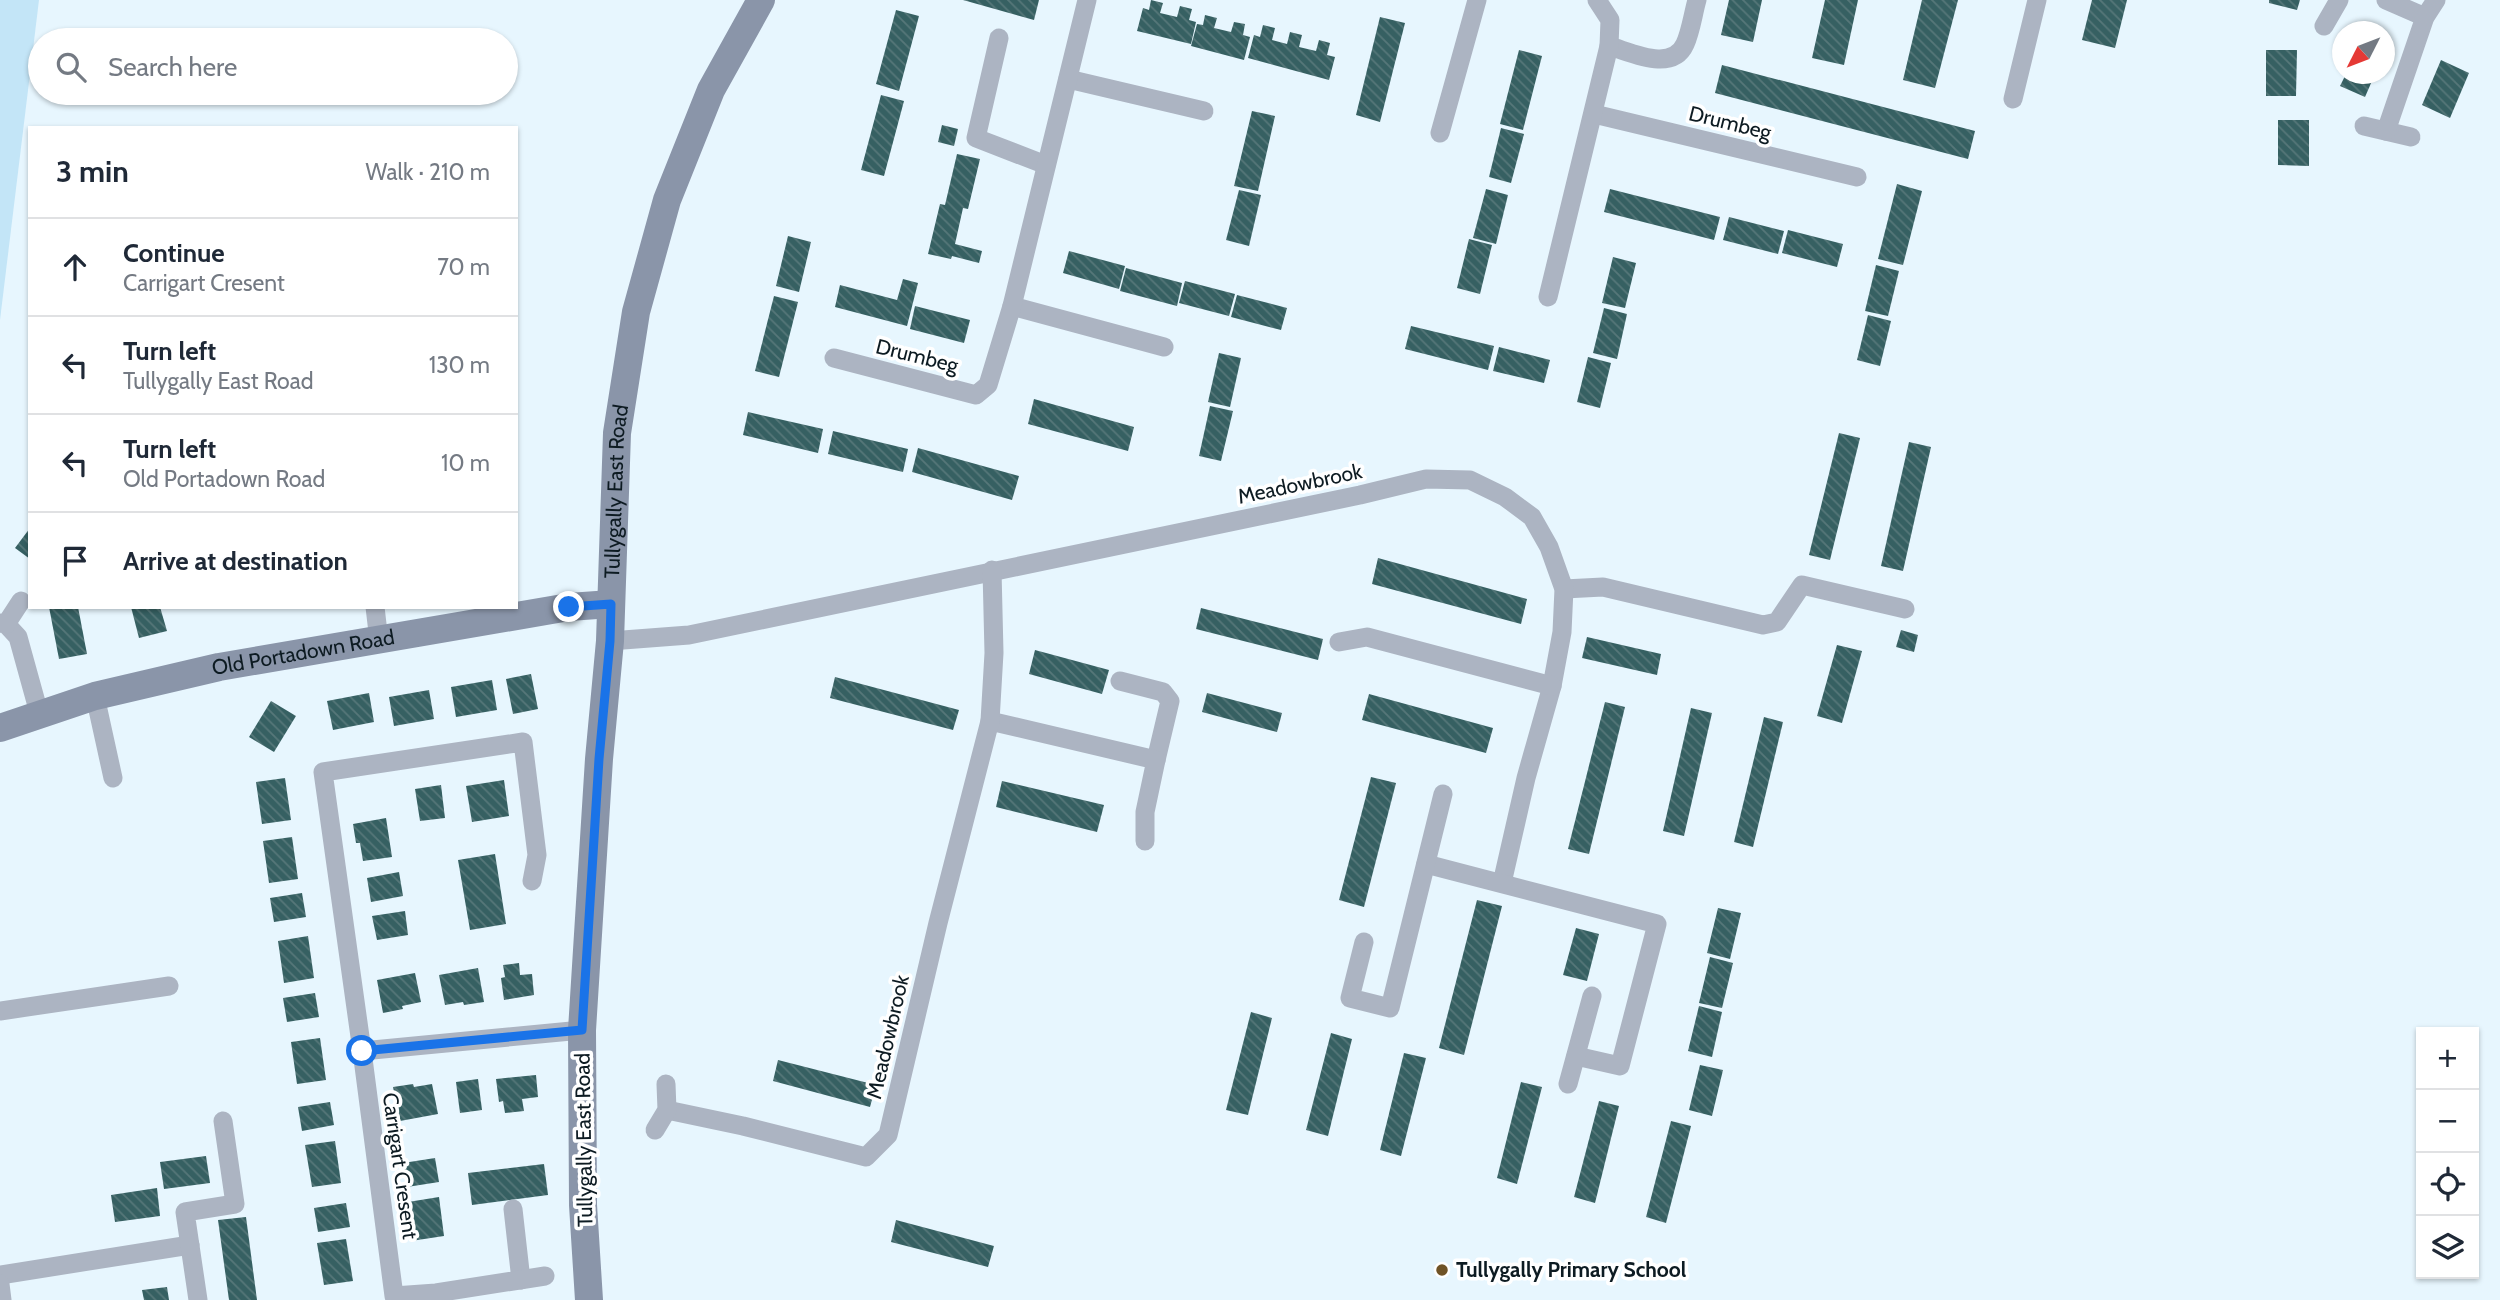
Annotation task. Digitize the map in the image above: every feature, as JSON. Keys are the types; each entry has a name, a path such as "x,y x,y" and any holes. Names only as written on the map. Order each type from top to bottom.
{"main road":[{"name":"Tullygally East Road","path":"589,1300 583,1205 582,1030 599,759 610,641 617,433 636,312 667,200 711,90 761,0"},
{"name":"Old Portadown Road","path":"0,728 95,696 219,667 569,607 611,604"}],"street":[{"name":"Drumbeg","path":"834,358 976,395 988,385 1012,306 1087,0"},
{"path":"1440,133 1477,0"},
{"path":"1548,297 1609,46 1610,20 1597,0"},
{"path":"1609,46 1658,60 1672,58 1681,51 1686,42 1697,0"},
{"path":"2013,99 2037,0"},
{"path":"2324,26 2339,0"},
{"path":"2386,0 2430,8 2386,131"},
{"path":"999,38 976,138 1045,165"},
{"path":"1068,79 1204,111"},
{"name":"Drumbeg","path":"1594,114 1857,177"},
{"path":"2364,126 2411,137"},
{"path":"1012,306 1164,346"},
{"name":"Meadowbrook","path":"610,641 689,635 1426,479 1470,480 1505,497 1532,517 1549,547 1564,589 1562,632 1552,686 1526,778 1502,883"},
{"name":"Meadowbrook","path":"667,1110 743,1125 866,1157 888,1136 943,902 990,721 994,653 992,570"},
{"path":"1564,589 1603,587 1763,625 1777,622 1802,585 1905,609"},
{"path":"21,601 3,624 18,637 39,713"},
{"path":"375,609 379,641"},
{"path":"1339,642 1367,637 1552,686"},
{"path":"1119,681 1163,692 1170,701 1144,812 1145,841"},
{"path":"95,696 113,778"},
{"path":"990,721 1156,760"},
{"path":"532,881 537,855 523,742 323,772 362,1051 582,1030"},
{"path":"1364,942 1350,998 1390,1008 1443,794"},
{"path":"1426,864 1657,923 1620,1066 1576,1056"},
{"path":"0,1011 169,986"},
{"path":"1568,1084 1591,996"},
{"name":"Carrigart Cresent","path":"362,1051 394,1296 436,1293 545,1276"},
{"path":"655,1130 667,1110 666,1084"},
{"path":"198,1300 186,1212 235,1204 223,1121"},
{"path":"513,1209 521,1280"},
{"path":"0,1275 190,1245"},
{"path":"0,1284 2,1300"}],"shaded area":[{"path":"0,0 39,0 36,28 28,28 28,90 0,320"}],"building":[{"path":"963,0 1039,0 1034,20"},
{"path":"1151,0 1163,3 1160,13 1177,17 1180,6 1192,9 1189,20 1196,22 1191,44 1137,31 1143,8 1149,10"},
{"path":"1729,0 1762,0 1753,42 1721,35"},
{"path":"1825,0 1858,0 1844,65 1812,58"},
{"path":"1922,0 1958,0 1935,88 1903,80"},
{"path":"2092,0 2127,0 2115,48 2082,40"},
{"path":"2269,0 2300,0 2297,10 2269,3"},
{"path":"896,10 919,16 899,91 876,84"},
{"path":"1205,15 1217,18 1214,28 1231,32 1234,22 1245,24 1243,35 1250,37 1244,60 1191,46 1197,24 1203,25"},
{"path":"1380,17 1405,23 1380,122 1356,115"},
{"path":"1263,25 1275,28 1272,40 1287,44 1290,32 1302,35 1299,47 1316,51 1319,40 1330,43 1327,55 1335,57 1329,80 1248,58 1254,35 1260,37"},
{"path":"1519,50 1542,56 1523,130 1500,124"},
{"path":"2266,50 2297,50 2296,96 2266,96"},
{"path":"2441,60 2469,73 2450,118 2422,105"},
{"path":"1722,65 1975,131 1968,159 1715,93"},
{"path":"2341,84 2371,84 2365,97 2340,86"},
{"path":"881,95 904,101 884,176 861,170"},
{"path":"1252,111 1275,116 1258,191 1234,186"},
{"path":"2278,120 2309,120 2309,166 2278,165"},
{"path":"942,125 958,129 954,146 938,142"},
{"path":"1501,128 1524,134 1511,183 1489,177"},
{"path":"957,154 980,159 968,209 963,208 955,244 982,251 979,263 952,256 951,259 928,254 940,204 945,205"},
{"path":"1897,184 1922,191 1903,265 1878,259"},
{"path":"1486,189 1508,195 1496,244 1473,238"},
{"path":"1610,189 1720,217 1714,240 1604,212"},
{"path":"1239,190 1261,195 1249,246 1226,240"},
{"path":"1729,217 1784,231 1778,254 1723,240"},
{"path":"1788,230 1843,244 1837,267 1782,253"},
{"path":"788,236 811,242 799,292 776,286"},
{"path":"1469,239 1492,245 1480,294 1457,288"},
{"path":"1069,251 1125,266 1119,289 1063,273"},
{"path":"1613,257 1636,263 1625,308 1602,303"},
{"path":"1876,265 1899,271 1888,316 1865,311"},
{"path":"1126,268 1182,283 1177,306 1120,291"},
{"path":"903,279 918,283 907,326 835,307 840,285 897,300"},
{"path":"1185,281 1235,294 1229,316 1179,303"},
{"path":"1237,295 1287,308 1281,330 1231,317"},
{"path":"774,296 798,302 779,377 755,371"},
{"path":"915,306 970,320 964,343 910,329"},
{"path":"1604,308 1627,314 1617,359 1593,353"},
{"path":"1868,315 1891,321 1880,366 1857,360"},
{"path":"1411,326 1494,346 1488,370 1405,349"},
{"path":"1499,347 1550,360 1544,383 1493,371"},
{"path":"1219,353 1241,358 1230,407 1208,402"},
{"path":"1588,357 1611,363 1600,408 1577,402"},
{"path":"1034,399 1134,427 1128,451 1028,424"},
{"path":"1210,406 1233,411 1221,461 1199,456"},
{"path":"748,412 823,429 818,453 743,435"},
{"path":"833,431 908,449 903,472 828,454"},
{"path":"1839,433 1860,438 1830,560 1809,555"},
{"path":"1909,442 1931,447 1903,571 1881,566"},
{"path":"918,448 1019,476 1012,500 912,472"},
{"path":"28,531 28,558 15,548"},
{"path":"1378,558 1527,599 1521,624 1372,584"},
{"path":"1201,608 1323,639 1318,660 1196,629"},
{"path":"49,609 78,609 87,654 59,659"},
{"path":"132,609 161,609 167,631 139,638"},
{"path":"1901,630 1918,635 1914,652 1896,647"},
{"path":"1587,637 1661,654 1657,675 1582,658"},
{"path":"1837,645 1862,651 1842,723 1817,716"},
{"path":"1035,650 1109,670 1102,694 1029,674"},
{"path":"531,674 538,709 513,714 506,679"},
{"path":"835,677 959,710 953,730 830,698"},
{"path":"492,680 497,710 456,717 451,687"},
{"path":"429,690 434,719 394,726 389,697"},
{"path":"369,693 374,722 333,730 327,701"},
{"path":"1207,693 1282,713 1277,732 1202,712"},
{"path":"1369,694 1493,728 1486,753 1362,720"},
{"path":"271,701 296,716 274,752 249,737"},
{"path":"1605,702 1625,707 1589,854 1568,849"},
{"path":"1691,708 1712,713 1684,836 1663,831"},
{"path":"1764,717 1783,722 1753,847 1734,842"},
{"path":"1371,777 1396,783 1364,907 1339,900"},
{"path":"285,778 291,820 262,824 256,782"},
{"path":"504,780 509,816 472,822 466,786"},
{"path":"1002,781 1104,805 1097,832 996,807"},
{"path":"441,785 445,818 420,821 415,789"},
{"path":"386,818 392,857 363,861 353,824"},
{"path":"292,837 298,879 269,883 263,841"},
{"path":"495,854 506,924 470,930 458,860"},
{"path":"399,872 403,896 371,902 367,878"},
{"path":"302,893 306,917 274,922 270,898"},
{"path":"1477,900 1502,906 1464,1055 1439,1048"},
{"path":"1718,908 1741,913 1730,959 1707,953"},
{"path":"405,911 408,935 377,940 372,916"},
{"path":"1576,928 1599,934 1587,981 1563,975"},
{"path":"308,936 314,978 284,983 278,941"},
{"path":"1710,957 1733,963 1722,1008 1699,1003"},
{"path":"519,963 520,975 532,974 534,995 504,1000 501,978 505,977 503,965"},
{"path":"478,968 484,1002 445,1005 439,975"},
{"path":"415,973 421,1002 383,1013 377,980"},
{"path":"315,993 319,1017 287,1022 283,998"},
{"path":"1699,1006 1722,1012 1712,1057 1688,1051"},
{"path":"1251,1012 1272,1018 1248,1115 1226,1110"},
{"path":"1331,1033 1352,1039 1328,1136 1306,1130"},
{"path":"320,1038 326,1080 297,1084 291,1042"},
{"path":"1404,1053 1426,1058 1401,1156 1380,1150"},
{"path":"778,1060 876,1085 870,1107 773,1081"},
{"path":"1700,1065 1723,1070 1712,1116 1689,1110"},
{"path":"536,1075 538,1097 522,1099 524,1111 505,1113 503,1101 499,1102 496,1079"},
{"path":"478,1079 482,1110 460,1113 456,1082"},
{"path":"1521,1082 1542,1087 1517,1184 1497,1178"},
{"path":"413,1084 414,1087 432,1084 438,1114 400,1121 393,1087"},
{"path":"1599,1101 1619,1106 1595,1203 1574,1197"},
{"path":"330,1102 334,1125 302,1131 298,1107"},
{"path":"1671,1121 1691,1126 1666,1223 1646,1217"},
{"path":"335,1141 341,1183 312,1187 305,1145"},
{"path":"206,1156 210,1183 164,1189 160,1162"},
{"path":"435,1158 439,1182 407,1187 403,1163"},
{"path":"544,1164 548,1195 472,1205 468,1173"},
{"path":"157,1188 160,1216 115,1222 111,1195"},
{"path":"439,1197 444,1236 411,1241 408,1202"},
{"path":"346,1203 350,1227 318,1232 314,1208"},
{"path":"246,1217 257,1300 229,1300 218,1220"},
{"path":"896,1220 994,1246 988,1267 891,1242"},
{"path":"346,1239 353,1281 324,1285 317,1243"},
{"path":"167,1287 169,1300 144,1300 142,1290"}],"place":[{"name":"Tullygally Primary School","path":"1442,1270"}],"route":[{"path":"362,1051 582,1030 611,604 569,607"}]}
